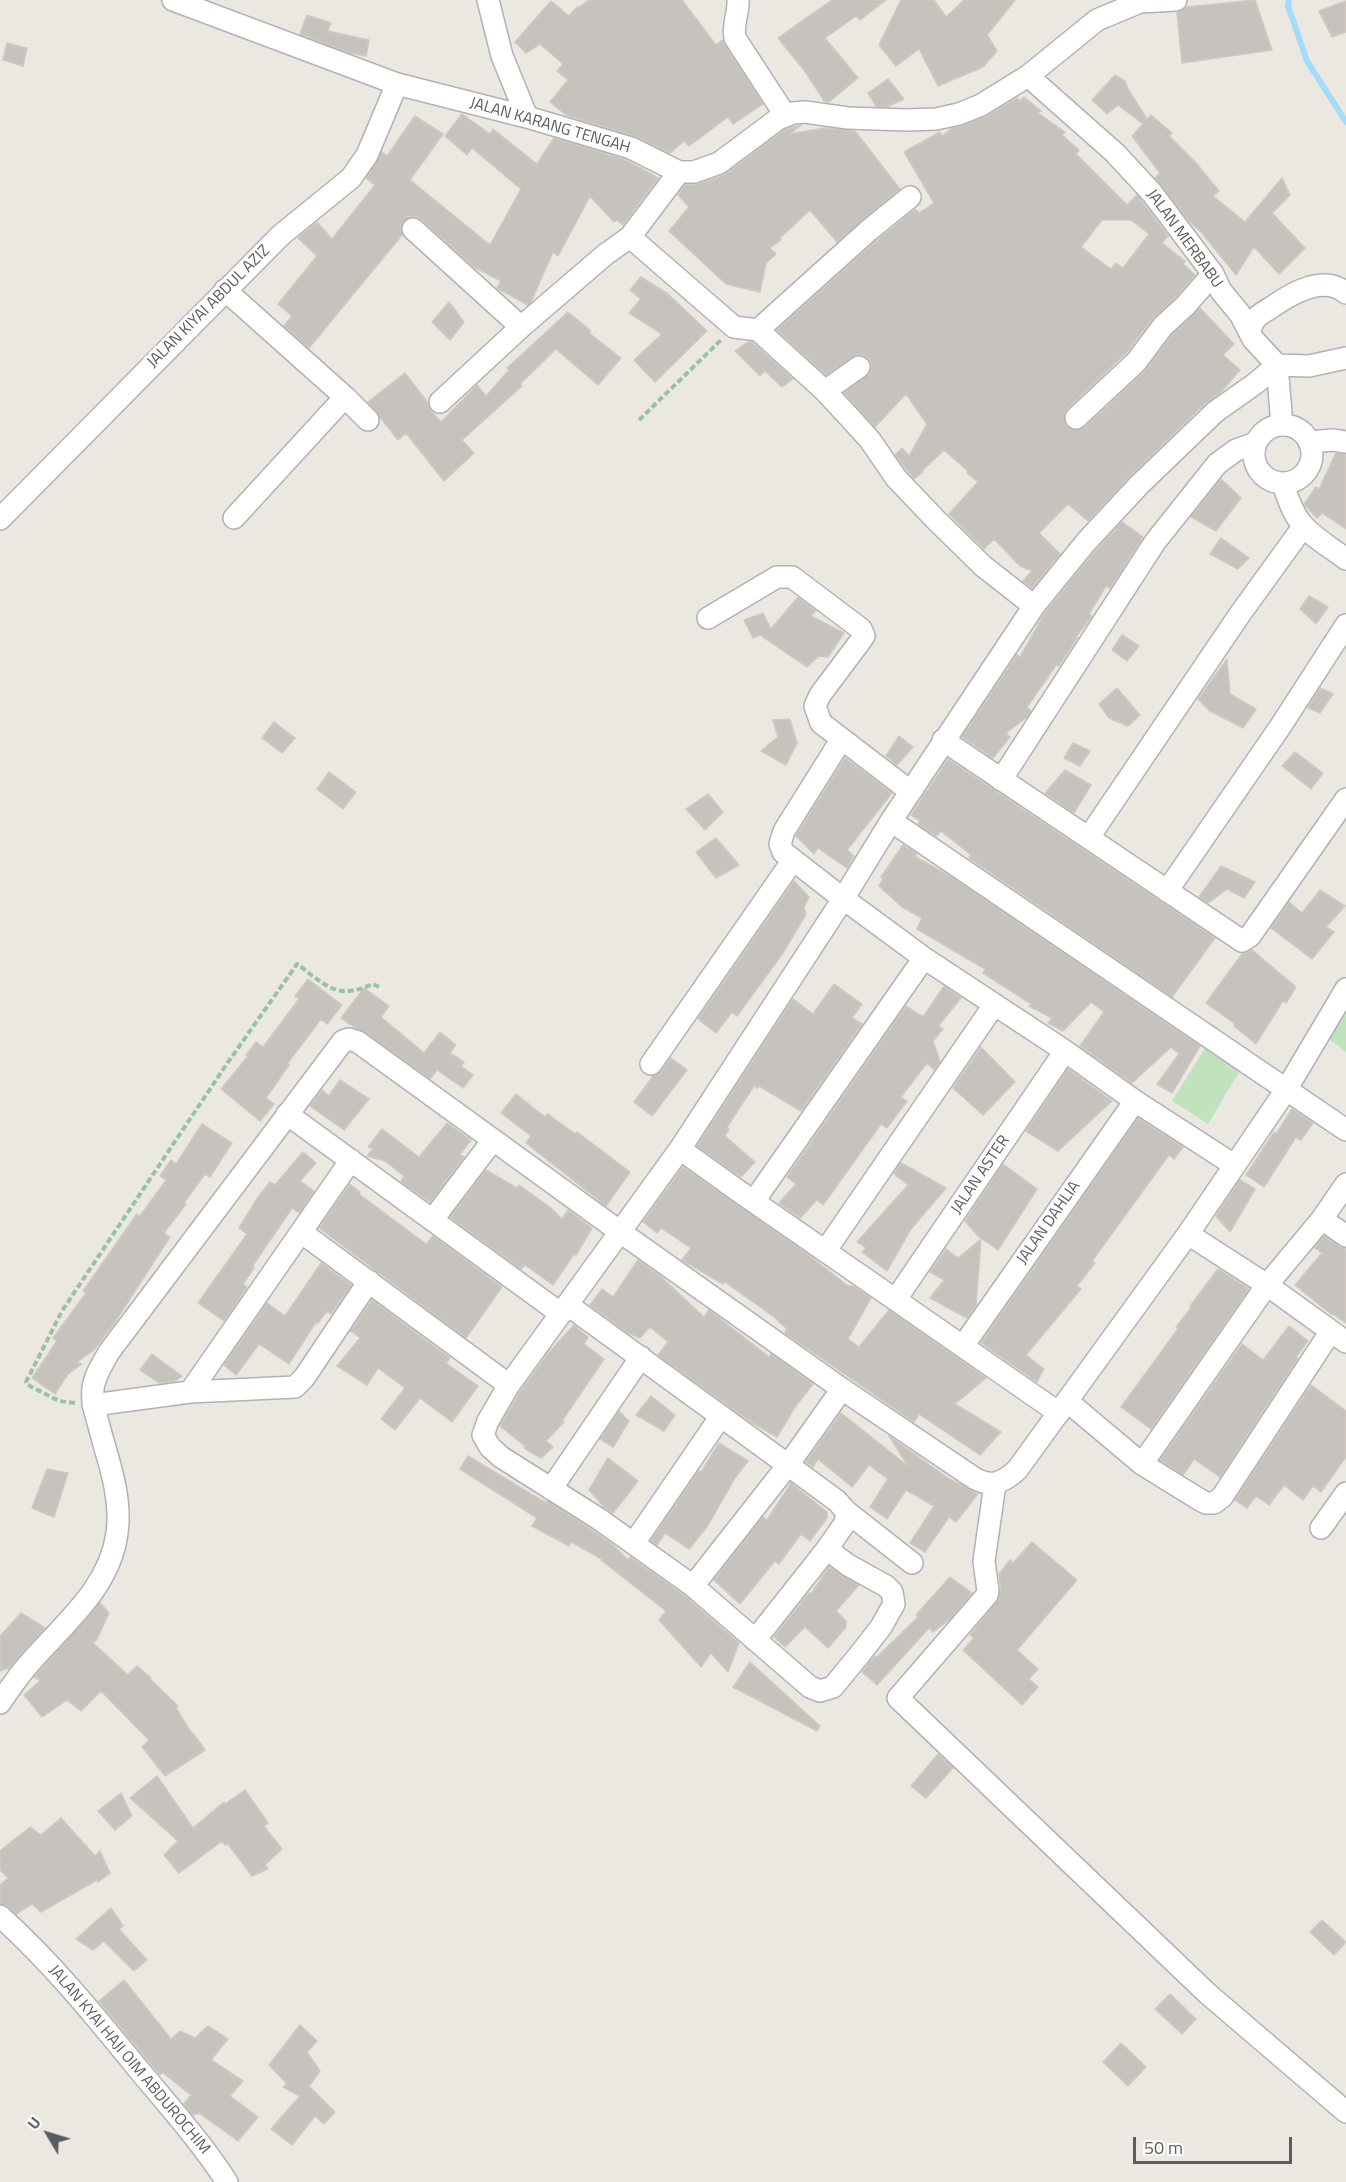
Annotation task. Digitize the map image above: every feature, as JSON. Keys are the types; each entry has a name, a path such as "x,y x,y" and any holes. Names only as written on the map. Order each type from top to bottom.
{"street":[{"name":"JALAN KARANG TENGAH","path":"173,0 397,84 527,117 631,147 679,172"},
{"path":"488,0 502,56 527,117"},
{"path":"738,0 733,28 735,38 785,115"},
{"path":"440,402 521,327 606,254 630,237 679,172 694,172 719,163 785,115 805,112 878,119 936,119 959,114 981,105 1028,76 1097,20 1140,2 1176,0"},
{"name":"JALAN MERBABU","path":"1028,76 1116,153 1152,193 1213,274 1221,291 1240,314 1253,339 1277,364"},
{"name":"JALAN KIYAI ABDUL AZIZ","path":"0,519 225,290 281,236 351,178 367,155 397,84"},
{"path":"758,330 815,277 910,197"},
{"path":"413,229 521,327"},
{"path":"630,237 734,327 758,330 825,391 870,440 896,478 983,566 1034,606"},
{"path":"1076,418 1136,362 1163,327 1213,274"},
{"path":"1249,330 1257,317 1291,294 1314,286 1326,285 1339,287 1346,293"},
{"path":"225,290 368,420"},
{"path":"827,1549 848,1565 886,1587 894,1598 891,1610 860,1654 833,1687 820,1691 810,1688 693,1586 634,1543 501,1457 490,1448 483,1435 488,1421 509,1385 680,1149 843,899 891,821 1034,606 1086,542 1139,485 1215,412 1256,383 1277,364 1309,366 1346,358"},
{"path":"1277,364 1282,425"},
{"path":"825,391 859,367"},
{"path":"234,518 345,397"},
{"path":"1282,425 1293,427 1302,433 1309,442 1311,453 1310,464 1303,474 1283,483 1272,481 1262,475 1256,466 1254,455 1256,443 1262,434 1271,427 1282,425"},
{"path":"1309,442 1333,440 1346,442"},
{"path":"1001,780 1155,542 1217,464 1236,450 1256,443"},
{"path":"1283,483 1293,513 1303,527 1346,559"},
{"path":"1089,837 1240,614 1303,527"},
{"path":"708,618 777,577 792,577 861,629 864,636 820,695 815,706 821,723 841,740 902,785 913,789"},
{"path":"1167,891 1267,747 1346,625"},
{"path":"841,740 781,837 780,844 783,852 924,958 1234,1165"},
{"path":"944,740 1239,940 1247,940 1346,799"},
{"path":"891,821 1346,1130"},
{"path":"651,1064 793,860"},
{"path":"754,1201 924,958"},
{"path":"0,1703 26,1667 84,1603 103,1576 111,1559 117,1533 116,1493 93,1405 93,1388 99,1371 109,1352 286,1114 344,1041 349,1039 358,1042 842,1389 974,1478 984,1484 994,1484 1006,1480 1017,1470 1188,1234 1286,1090 1346,989"},
{"path":"826,1250 994,1005"},
{"name":"JALAN ASTER","path":"896,1299 1065,1051"},
{"name":"JALAN DAHLIA","path":"963,1346 1135,1101"},
{"path":"286,1114 553,1308 565,1309 640,1358 721,1416 837,1502 912,1563"},
{"path":"433,1219 493,1140"},
{"path":"680,1149 963,1346 1063,1407 1142,1464 1206,1503 1214,1503 1218,1501 1338,1336 1188,1234"},
{"path":"190,1392 351,1160"},
{"path":"1142,1464 1267,1286 1322,1219 1346,1185"},
{"path":"1322,1219 1346,1236"},
{"path":"301,1232 509,1385"},
{"path":"93,1405 190,1392 295,1387 304,1378 369,1281"},
{"path":"551,1488 640,1358"},
{"path":"693,1586 788,1465 842,1389"},
{"path":"634,1543 721,1416"},
{"path":"994,1484 984,1561 987,1595 897,1698 1208,1994 1346,2112"},
{"path":"1321,1528 1346,1493"},
{"path":"755,1640 827,1549 845,1523 847,1512"},
{"name":"JALAN KYAI HAJI OIM ABDUROCHIM","path":"0,1916 48,1962 94,2013 205,2150 227,2182"}],"path":[{"path":"639,420 734,327"},
{"path":"93,1405 59,1401 26,1382 62,1311 224,1068 297,964 333,989 350,992 373,984 379,987"}],"green space":[{"path":"1346,986 1346,1052 1316,1029"},
{"path":"1207,1045 1242,1067 1208,1124 1172,1101"}],"building":[{"path":"589,0 682,0 716,45 722,40 763,104 733,124 728,117 689,146 684,141 670,153 635,136 566,115 550,102 568,80 557,71 563,64 540,44 526,53 515,42 551,1 569,16 577,7"},
{"path":"832,0 886,0 860,20 856,16 825,38 858,78 829,102 825,102 804,70 778,38"},
{"path":"901,0 934,0 946,17 964,0 1015,0 987,35 997,51 983,67 938,86 919,49 896,66 879,45"},
{"path":"1255,0 1272,50 1182,63 1177,13 1186,7"},
{"path":"1346,1 1346,32 1332,37 1319,11"},
{"path":"307,15 331,23 328,31 369,40 366,56 350,53 300,34"},
{"path":"7,43 27,48 23,66 3,60"},
{"path":"1115,75 1125,81 1147,119 1151,115 1172,133 1169,136 1197,164 1219,191 1213,196 1245,222 1282,178 1290,195 1272,213 1305,248 1279,274 1254,247 1236,275 1201,232 1189,221 1155,178 1160,173 1132,136 1143,124 1118,105 1107,114 1092,100"},
{"path":"888,79 904,99 887,107 876,106 868,93"},
{"path":"1024,97 1041,111 1038,113 1065,132 1062,135 1079,150 1076,154 1127,205 1137,195 1168,236 1162,243 1185,261 1183,264 1195,275 1153,318 1126,353 1067,409 1064,415 1066,426 1073,430 1085,427 1145,371 1172,335 1200,308 1234,344 1223,355 1240,370 1222,391 1200,408 1130,476 1088,521 1068,504 1039,533 1060,554 1032,588 1023,581 1032,571 1020,566 994,539 984,549 949,514 978,482 967,473 968,471 944,450 914,479 895,455 902,448 909,456 927,424 906,394 875,427 844,393 870,373 872,366 869,359 857,354 826,375 777,330 915,209 919,213 934,203 904,152 940,132 942,136 951,129 986,117 1017,98 1020,101","holes":["1102,220 1131,220 1149,234 1123,268 1116,263 1111,269 1081,247"]},
{"path":"462,114 490,134 493,129 537,164 554,138 626,160 658,178 623,225 617,220 614,222 590,196 558,256 553,252 528,305 497,288 501,281 474,267 422,220 415,216 409,217 401,226 402,235 309,348 284,326 292,316 278,304 317,256 298,238 317,222 332,239 375,185 366,178 382,152 387,156 415,116 443,134 410,180 490,245 521,189 472,148 467,155 445,136"},
{"path":"801,125 790,134 825,128 855,131 900,189 837,242 810,210 770,248 776,254 766,263 760,292 726,284 669,231 689,207 678,195 685,185 698,184 724,175 784,130"},
{"path":"641,277 668,294 707,331 655,382 634,360 662,334 629,313 641,299 630,290"},
{"path":"449,302 464,322 450,340 432,322"},
{"path":"568,312 591,331 589,333 621,358 598,385 556,349 520,384 522,386 462,440 474,453 444,481 406,433 398,440 368,402 405,373 441,422 477,385 486,396 509,370 507,368"},
{"path":"748,342 752,342 793,379 782,387 765,371 760,376 735,351"},
{"path":"1336,453 1346,454 1346,529 1322,513 1317,518 1304,504 1316,487 1319,489"},
{"path":"1221,479 1241,498 1216,531 1191,517"},
{"path":"1122,522 1143,537 1110,588 1106,586 1089,614 1092,616 1059,666 1057,664 1027,707 1031,711 1027,717 1006,733 1010,737 993,758 962,737 1017,655 1020,657 1044,614"},
{"path":"1221,538 1249,558 1238,569 1210,554"},
{"path":"1309,596 1328,607 1316,624 1300,609"},
{"path":"798,597 816,611 811,616 844,633 828,657 819,656 807,667 760,635 753,638 744,620 763,613 771,629"},
{"path":"1122,635 1139,646 1127,661 1112,650"},
{"path":"1227,659 1230,694 1256,709 1243,728 1210,711 1198,699"},
{"path":"1117,688 1140,715 1128,726 1109,718 1099,704"},
{"path":"1320,688 1333,694 1320,713 1308,708"},
{"path":"790,719 797,743 786,765 761,751 778,737 773,720"},
{"path":"274,722 295,738 282,753 262,738"},
{"path":"899,736 913,747 897,765 886,756"},
{"path":"1073,743 1090,751 1080,766 1064,758"},
{"path":"1295,752 1323,773 1311,789 1282,766"},
{"path":"845,758 892,793 847,850 854,856 847,868 818,848 814,854 796,836"},
{"path":"948,759 1215,938 1172,997 969,858 971,855 941,831 936,836 918,824 920,821 911,815"},
{"path":"1065,770 1091,785 1074,813 1045,793"},
{"path":"329,772 356,792 343,809 317,789"},
{"path":"708,794 723,812 705,830 686,809"},
{"path":"716,838 739,865 716,878 696,852"},
{"path":"903,845 917,854 914,856 953,878 1200,1046 1172,1093 1157,1084 1179,1054 1171,1047 1132,1083 1080,1046 1104,1012 1091,1002 1063,1031 1048,1023 1052,1018 1029,1006 1031,1004 983,973 985,969 917,929 922,918 902,907 879,886 883,879 881,877"},
{"path":"1221,866 1255,882 1244,898 1227,889 1208,903 1199,897"},
{"path":"794,881 809,897 804,907 806,914 783,953 737,1016 732,1012 716,1033 698,1019"},
{"path":"1320,890 1345,906 1326,927 1334,932 1312,959 1271,928 1289,902 1302,913"},
{"path":"1252,950 1296,987 1286,1003 1283,1001 1256,1044 1234,1026 1235,1024 1206,1003 1242,954"},
{"path":"308,979 342,1005 327,1024 321,1019 287,1064 289,1065 266,1098 274,1104 260,1121 221,1089 248,1056 246,1055 256,1042 263,1047 299,999 295,996"},
{"path":"834,984 862,1004 852,1018 862,1024 801,1111 759,1086 757,1088 754,1086 727,1127 729,1129 725,1136 755,1162 741,1177 697,1146 793,999 813,1014"},
{"path":"944,986 961,998 938,1026 943,1029 933,1041 940,1062 934,1070 927,1063 901,1097 907,1101 887,1128 881,1124 823,1205 817,1200 800,1218 779,1203 796,1184 787,1177 906,1006 923,1017"},
{"path":"364,988 389,1006 381,1017 424,1053 440,1032 456,1045 450,1053 464,1062 461,1066 473,1075 463,1088 437,1070 430,1079 365,1032 341,1018"},
{"path":"981,1047 1015,1082 983,1115 953,1088"},
{"path":"671,1058 687,1070 652,1116 634,1102 653,1076 661,1072"},
{"path":"1068,1069 1112,1101 1058,1151 1026,1131"},
{"path":"340,1080 369,1099 344,1130 310,1106 322,1090 329,1096"},
{"path":"516,1094 545,1117 548,1114 575,1134 577,1132 630,1172 606,1206 526,1143 531,1136 501,1113"},
{"path":"1292,1109 1313,1123 1301,1140 1296,1137 1264,1187 1246,1175"},
{"path":"1138,1118 1183,1147 1174,1159 1169,1155 1092,1261 1095,1263 1077,1286 1081,1289 1026,1355 1044,1369 1037,1382 981,1343"},
{"path":"447,1123 471,1140 460,1154 464,1157 430,1202 401,1182 404,1176 385,1161 367,1156 373,1149 368,1147 382,1129 419,1157"},
{"path":"202,1124 232,1143 210,1177 205,1174 164,1233 170,1237 115,1322 94,1350 77,1362 82,1364 68,1374 55,1394 32,1378 57,1341 53,1338 86,1293 83,1291 137,1214 140,1216 166,1180 160,1176 171,1160 176,1164"},
{"path":"303,1152 316,1163 300,1181 314,1191 299,1213 292,1208 252,1267 254,1268 243,1284 247,1287 224,1321 198,1303 247,1234 239,1228 258,1197 270,1182 275,1185"},
{"path":"901,1163 946,1188 911,1229 887,1271 862,1252 866,1248 857,1242 908,1185 894,1174"},
{"path":"1003,1164 1037,1189 998,1250 978,1236 965,1221"},
{"path":"683,1167 806,1253 848,1286 853,1286 871,1298 848,1339 859,1347 889,1310 986,1378 955,1404 1001,1432 980,1455 919,1414 914,1422 785,1333 787,1329 774,1317 725,1282 723,1284 682,1260 691,1248 661,1228 657,1233 643,1222"},
{"path":"486,1170 517,1188 519,1185 551,1208 562,1219 568,1210 592,1228 576,1255 574,1254 553,1285 525,1265 521,1269 450,1217"},
{"path":"1240,1180 1255,1189 1230,1232 1216,1216"},
{"path":"350,1184 360,1192 359,1194 426,1244 433,1236 502,1287 466,1338 319,1228"},
{"path":"1324,1236 1346,1249 1346,1323 1332,1315 1295,1285 1322,1253 1315,1248"},
{"path":"981,1239 976,1305 967,1318 930,1298 944,1280 930,1272 946,1249 958,1258"},
{"path":"638,1260 660,1276 704,1317 709,1310 769,1357 771,1354 813,1384 795,1407 777,1437 751,1422 658,1355 668,1342 650,1327 640,1338 628,1333 590,1305 602,1289 613,1297"},
{"path":"321,1263 351,1285 331,1314 327,1311 318,1323 316,1322 289,1364 259,1344 236,1375 224,1365 267,1303 285,1316"},
{"path":"1218,1269 1249,1289 1151,1429 1121,1407"},
{"path":"372,1300 450,1358 446,1363 478,1386 452,1422 420,1398 395,1430 381,1419 405,1388 378,1368 367,1385 337,1366 360,1338 351,1331"},
{"path":"574,1325 588,1337 584,1344 604,1359 562,1421 564,1422 546,1441 553,1447 541,1458 524,1448 525,1446 500,1426 520,1392 549,1352"},
{"path":"1289,1326 1308,1341 1220,1477 1194,1459 1183,1475 1160,1460 1242,1344 1263,1360"},
{"path":"152,1354 182,1376 175,1381 159,1383 140,1370"},
{"path":"1311,1385 1346,1411 1346,1457 1321,1492 1313,1486 1303,1500 1284,1485 1269,1505 1256,1496 1247,1508 1235,1500"},
{"path":"651,1396 675,1415 664,1431 636,1415"},
{"path":"619,1411 629,1421 613,1447 600,1439"},
{"path":"841,1413 908,1466 889,1436 948,1478 978,1494 956,1522 949,1517 925,1552 910,1543 934,1506 906,1490 887,1519 870,1507 888,1479 869,1465 852,1487 818,1459 813,1467 806,1462"},
{"path":"719,1443 748,1461 735,1478 707,1527 689,1549 665,1533 657,1545 651,1541"},
{"path":"468,1456 546,1503 547,1501 592,1530 612,1544 628,1560 630,1557 685,1596 739,1643 728,1672 711,1653 701,1667 659,1620 666,1611 602,1559 571,1542 569,1546 532,1526 537,1518 460,1469"},
{"path":"608,1458 638,1481 613,1513 604,1507 589,1490"},
{"path":"47,1469 68,1473 54,1517 32,1508"},
{"path":"791,1483 827,1512 827,1518 810,1541 801,1534 779,1564 775,1561 740,1604 714,1580 763,1517 767,1520"},
{"path":"1032,1542 1077,1580 1017,1650 1038,1669 1029,1679 1038,1687 1022,1705 963,1650 974,1638 970,1635 999,1599 1001,1590 999,1574 1010,1560 1013,1563"},
{"path":"829,1567 859,1585 836,1611 846,1621 846,1627 828,1648 805,1627 785,1647 774,1637 809,1593 811,1594"},
{"path":"950,1577 972,1593 950,1619 933,1632 929,1628 877,1685 862,1672 875,1656 877,1657 918,1617 916,1615"},
{"path":"100,1603 109,1613 93,1643 128,1675 137,1666 151,1678 178,1706 176,1708 205,1750 165,1776 142,1747 149,1740 101,1691 81,1711 67,1700 42,1717 24,1695 41,1680 34,1677"},
{"path":"21,1613 45,1628 9,1668 0,1671 0,1636"},
{"path":"750,1662 820,1726 817,1731 733,1687"},
{"path":"938,1754 953,1768 926,1798 911,1786"},
{"path":"157,1776 193,1828 224,1802 225,1804 245,1790 268,1823 264,1826 282,1849 265,1865 268,1869 252,1876 228,1844 225,1845 222,1841 179,1873 164,1855 178,1841 130,1798"},
{"path":"121,1793 132,1816 115,1830 98,1811"},
{"path":"61,1818 95,1856 100,1851 110,1873 98,1882 97,1880 41,1912 32,1904 16,1914 8,1906 0,1904 0,1885 8,1878 0,1870 0,1851 30,1827 41,1835"},
{"path":"111,1908 123,1926 119,1929 147,1960 134,1971 104,1941 93,1950 76,1939"},
{"path":"1322,1920 1346,1942 1334,1955 1310,1932"},
{"path":"124,1980 171,2039 180,2031 195,2038 208,2026 228,2039 211,2060 243,2081 230,2096 258,2117 238,2141 199,2113 193,2115 184,2104 191,2095 162,2072 160,2075 99,2001"},
{"path":"1170,1994 1196,2019 1182,2034 1155,2009"},
{"path":"300,2025 317,2041 307,2052 320,2071 309,2086 335,2112 324,2124 315,2116 292,2145 271,2129 300,2096 283,2087 287,2084 269,2065"},
{"path":"1121,2043 1146,2067 1128,2086 1103,2062"}],"waterway":[{"path":"1289,0 1288,6 1307,61 1346,122"}]}
